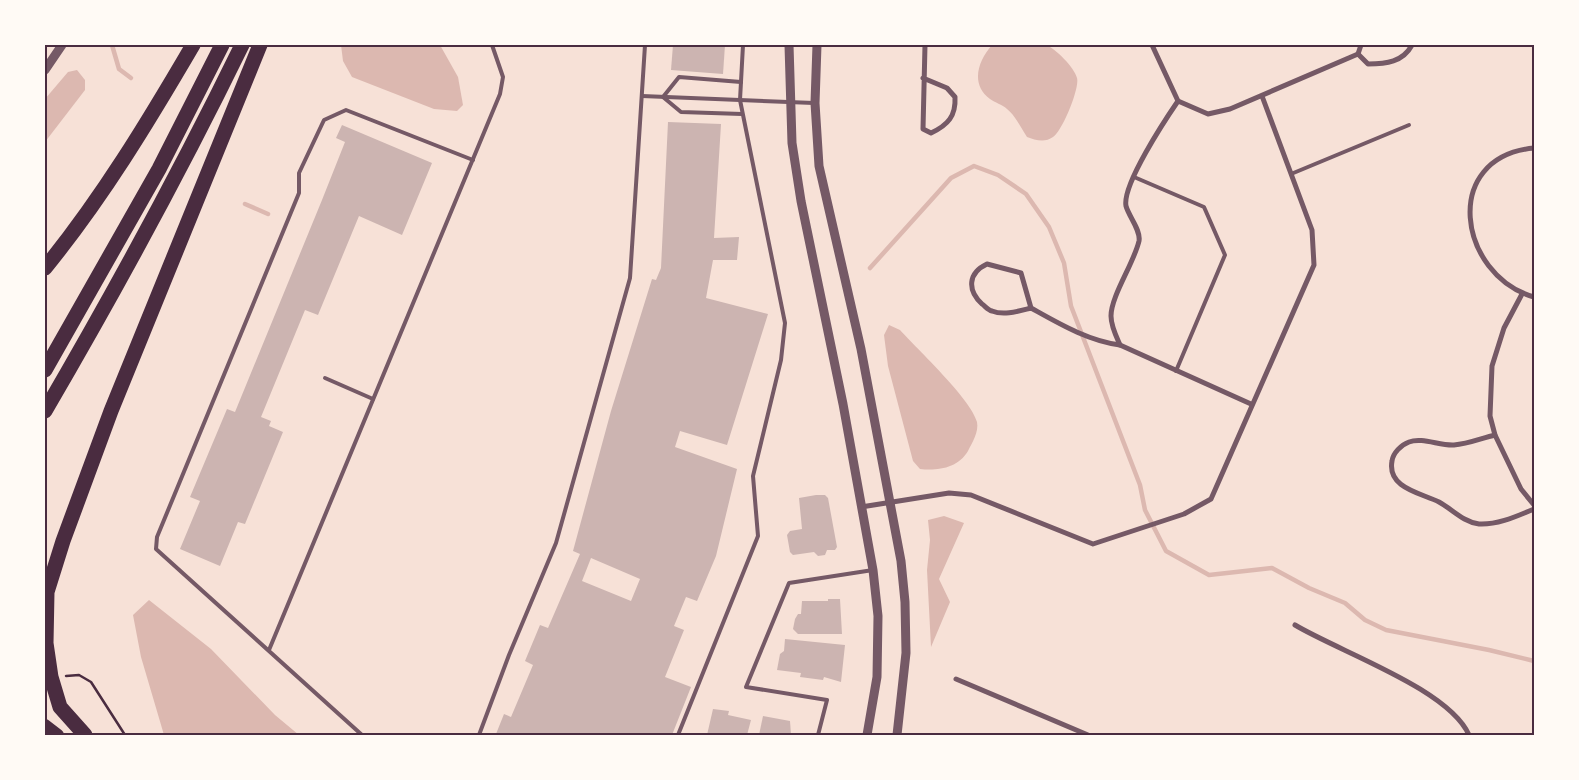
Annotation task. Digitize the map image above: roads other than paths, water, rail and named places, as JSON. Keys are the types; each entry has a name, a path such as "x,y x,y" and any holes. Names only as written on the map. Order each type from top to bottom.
{"highway":[{"path":"45,268 73,233 145,128 193,45"},
{"path":"45,370 159,169 222,45"},
{"path":"45,411 117,287 198,136 242,45"},
{"path":"85,735 60,707 51,677 46,643 47,592 63,542 111,411 260,45"}],"main road":[{"path":"45,725 58,735"}],"street":[{"path":"45,70 62,45"},
{"path":"789,45 789,103 800,201 837,375 873,570 878,616 877,677 867,735"},
{"path":"816,45 815,103 819,166 861,349 901,561 905,602 906,653 897,735"},
{"path":"923,78 947,88 955,97 956,107 951,118 942,128 931,133 922,129 923,78 925,45"},
{"path":"1152,45 1178,101 1185,106 1208,114 1230,109 1358,54 1361,45"},
{"path":"1358,54 1368,64 1387,64 1408,54 1412,45"},
{"path":"861,507 949,493 971,495 1092,544 1184,514 1211,499 1251,404 1314,265 1312,230 1262,96"},
{"path":"1120,345 1114,331 1111,315 1121,285 1136,254 1140,237 1126,205 1127,191 1161,126 1178,101"},
{"path":"1534,148 1511,152 1499,157 1484,170 1477,181 1469,210 1473,237 1485,261 1502,280 1522,294 1534,298"},
{"path":"1031,308 1021,273 987,264 978,268 971,278 971,289 979,301 991,311 1016,312 1031,308 1063,325 1108,344 1120,345 1251,404"},
{"path":"1522,294 1504,328 1492,366 1490,416 1495,435 1521,489 1534,505"},
{"path":"1495,435 1455,445 1419,441 1409,442 1396,452 1390,468 1393,476 1404,488 1439,502 1466,520 1476,523 1490,524 1534,509"},
{"path":"1295,625 1419,687 1464,724 1469,735"},
{"path":"956,679 1088,735"}],"lane":[{"path":"268,650 500,94 503,77 492,45"},
{"path":"479,735 509,654 556,543 630,278 645,45"},
{"path":"678,735 758,536 752,476 781,360 785,323 742,114 740,82 743,45"},
{"path":"663,96 679,77 740,82"},
{"path":"642,96 815,103"},
{"path":"663,96 681,112 742,114"},
{"path":"362,735 156,549 160,528 298,193 298,173 324,120 346,110 473,160"},
{"path":"1291,174 1409,125"},
{"path":"1134,177 1204,207 1225,255 1176,371"},
{"path":"325,378 373,399"},
{"path":"818,735 827,700 746,688 789,583 873,570"}],"waterway":[{"path":"112,45 119,69 131,78"},
{"path":"870,268 951,178 974,166 998,175 1026,194 1049,227 1064,263 1071,306 1140,485 1145,510 1166,551 1209,575 1272,568 1309,588 1345,603 1365,620 1386,630 1489,650 1534,661"},
{"path":"245,204 268,214"}]}
